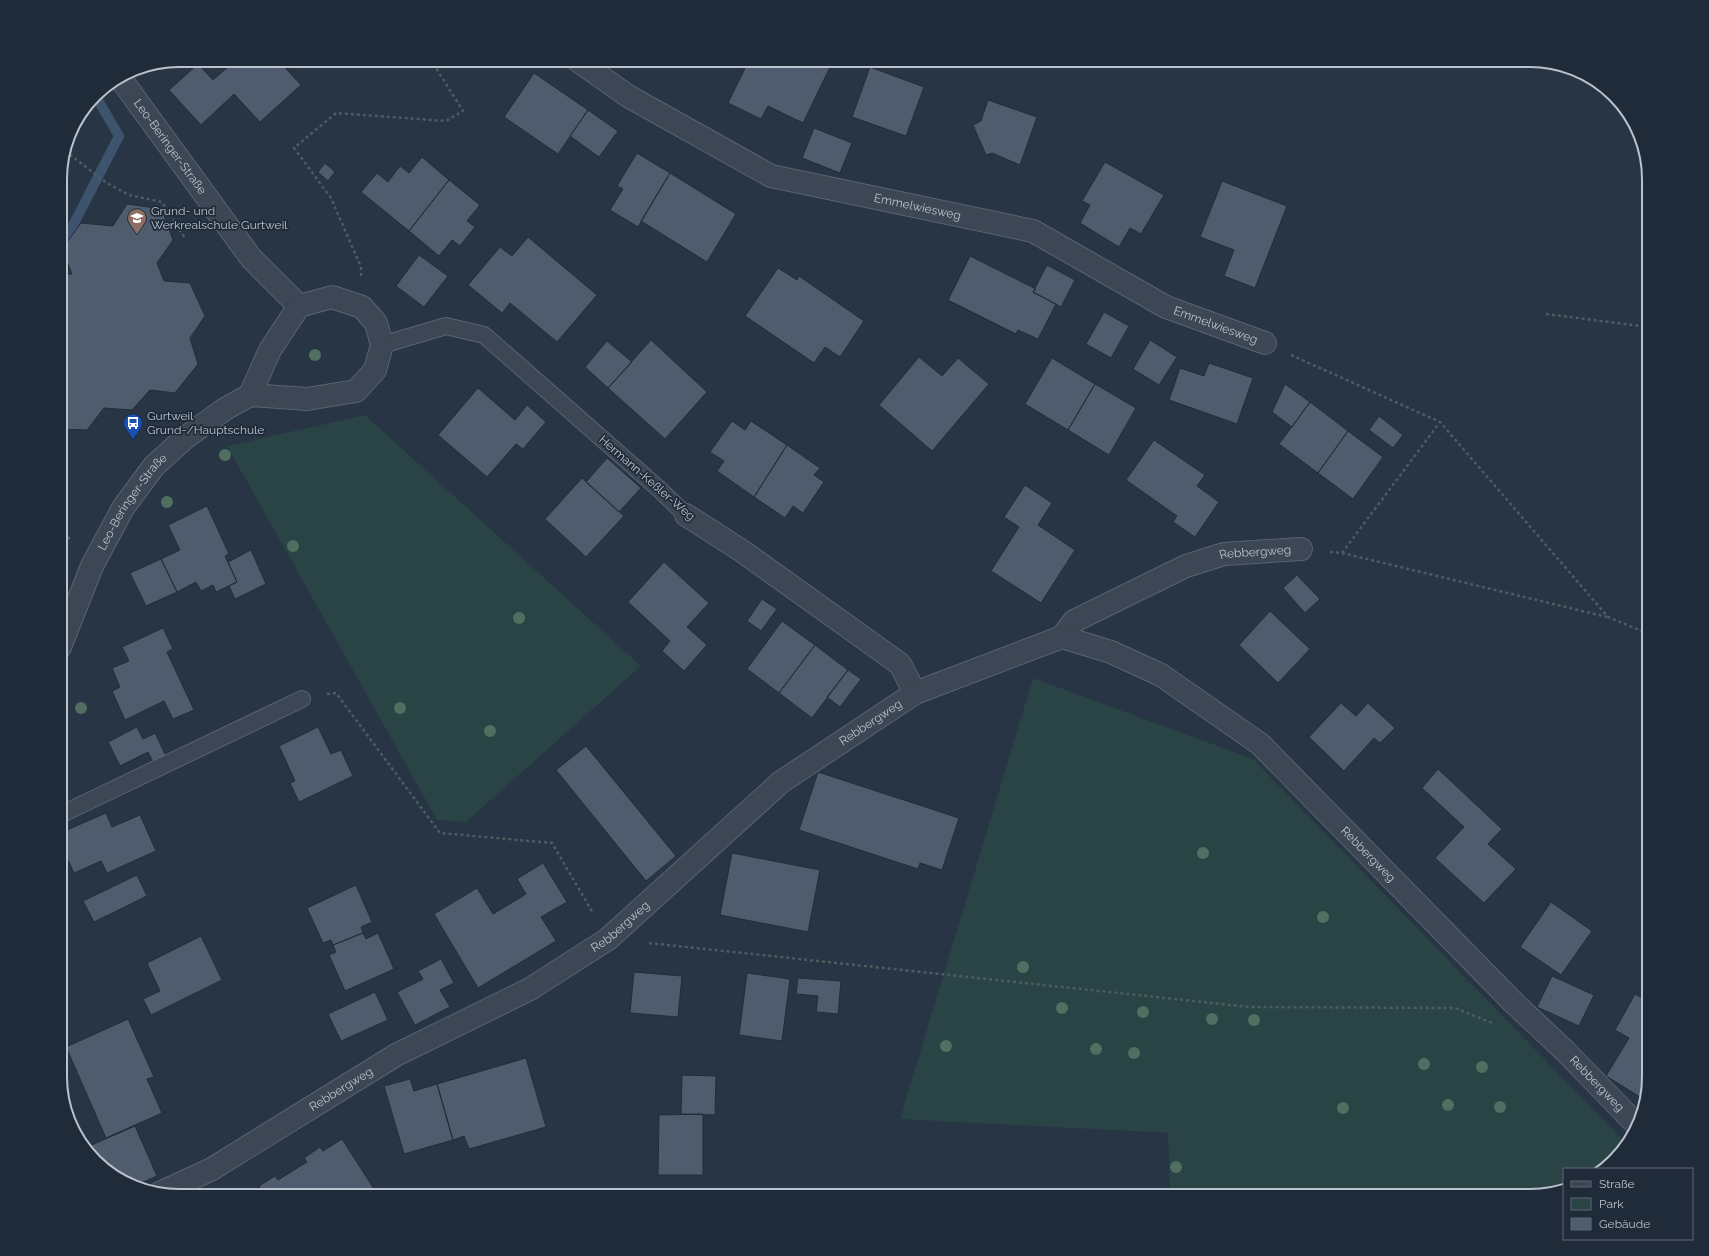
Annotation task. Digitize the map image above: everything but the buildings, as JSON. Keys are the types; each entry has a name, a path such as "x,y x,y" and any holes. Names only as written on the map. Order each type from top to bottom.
{"street":[{"name":"Emmelwiesweg","path":"587,67 628,96 771,176 1033,231 1166,307 1265,343"},
{"name":"Leo-Beringer-Straße","path":"123,82 251,258 299,306"},
{"path":"332,298 362,307 376,323 382,345 375,370 356,391 307,399 250,395 270,350 299,306 332,298"},
{"name":"Leo-Beringer-Straße","path":"67,629 92,566 123,508 154,466 186,438 225,409 250,395"},
{"name":"Hermann-Keßler-Weg","path":"686,515 742,551 900,664 915,693"},
{"name":"Rebbergweg","path":"169,1189 212,1169 396,1055 530,989 608,939 781,782 915,693 1062,637 1074,621 1186,566 1224,554 1301,549"},
{"name":"Rebbergweg","path":"1062,637 1111,652 1161,674 1260,744 1633,1120"}],"lane":[{"name":"Hermann-Keßler-Weg","path":"382,345 446,326 484,335 658,488 686,515"},
{"path":"67,812 302,698"}],"path":[{"path":"362,307 361,267 331,198 294,148 336,113 446,121 463,111 436,67"},
{"path":"70,155 107,183 129,195 162,202 185,238"},
{"path":"1546,314 1642,326"},
{"path":"1265,343 1440,422 1608,617"},
{"path":"1342,553 1440,422"},
{"name":"Rebbergweg","path":"1301,549 1342,553 1608,617 1642,631"},
{"path":"302,698 336,693 440,833 552,843 608,939 1250,1007 1455,1008 1500,1026"}],"green space":[{"path":"365,415 641,666 466,822 437,820 227,446"},
{"path":"1033,678 1253,759 1623,1140 1614,1151 1595,1168 1563,1168 1563,1184 1537,1189 1170,1189 1168,1133 900,1119"}],"waterway":[{"path":"67,237 119,136 99,101"}],"place":[{"name":"Grund- und Werkrealschule Gurtweil","path":"137,235"},
{"name":"Gurtweil Grund-/Hauptschule","path":"133,440"}]}
